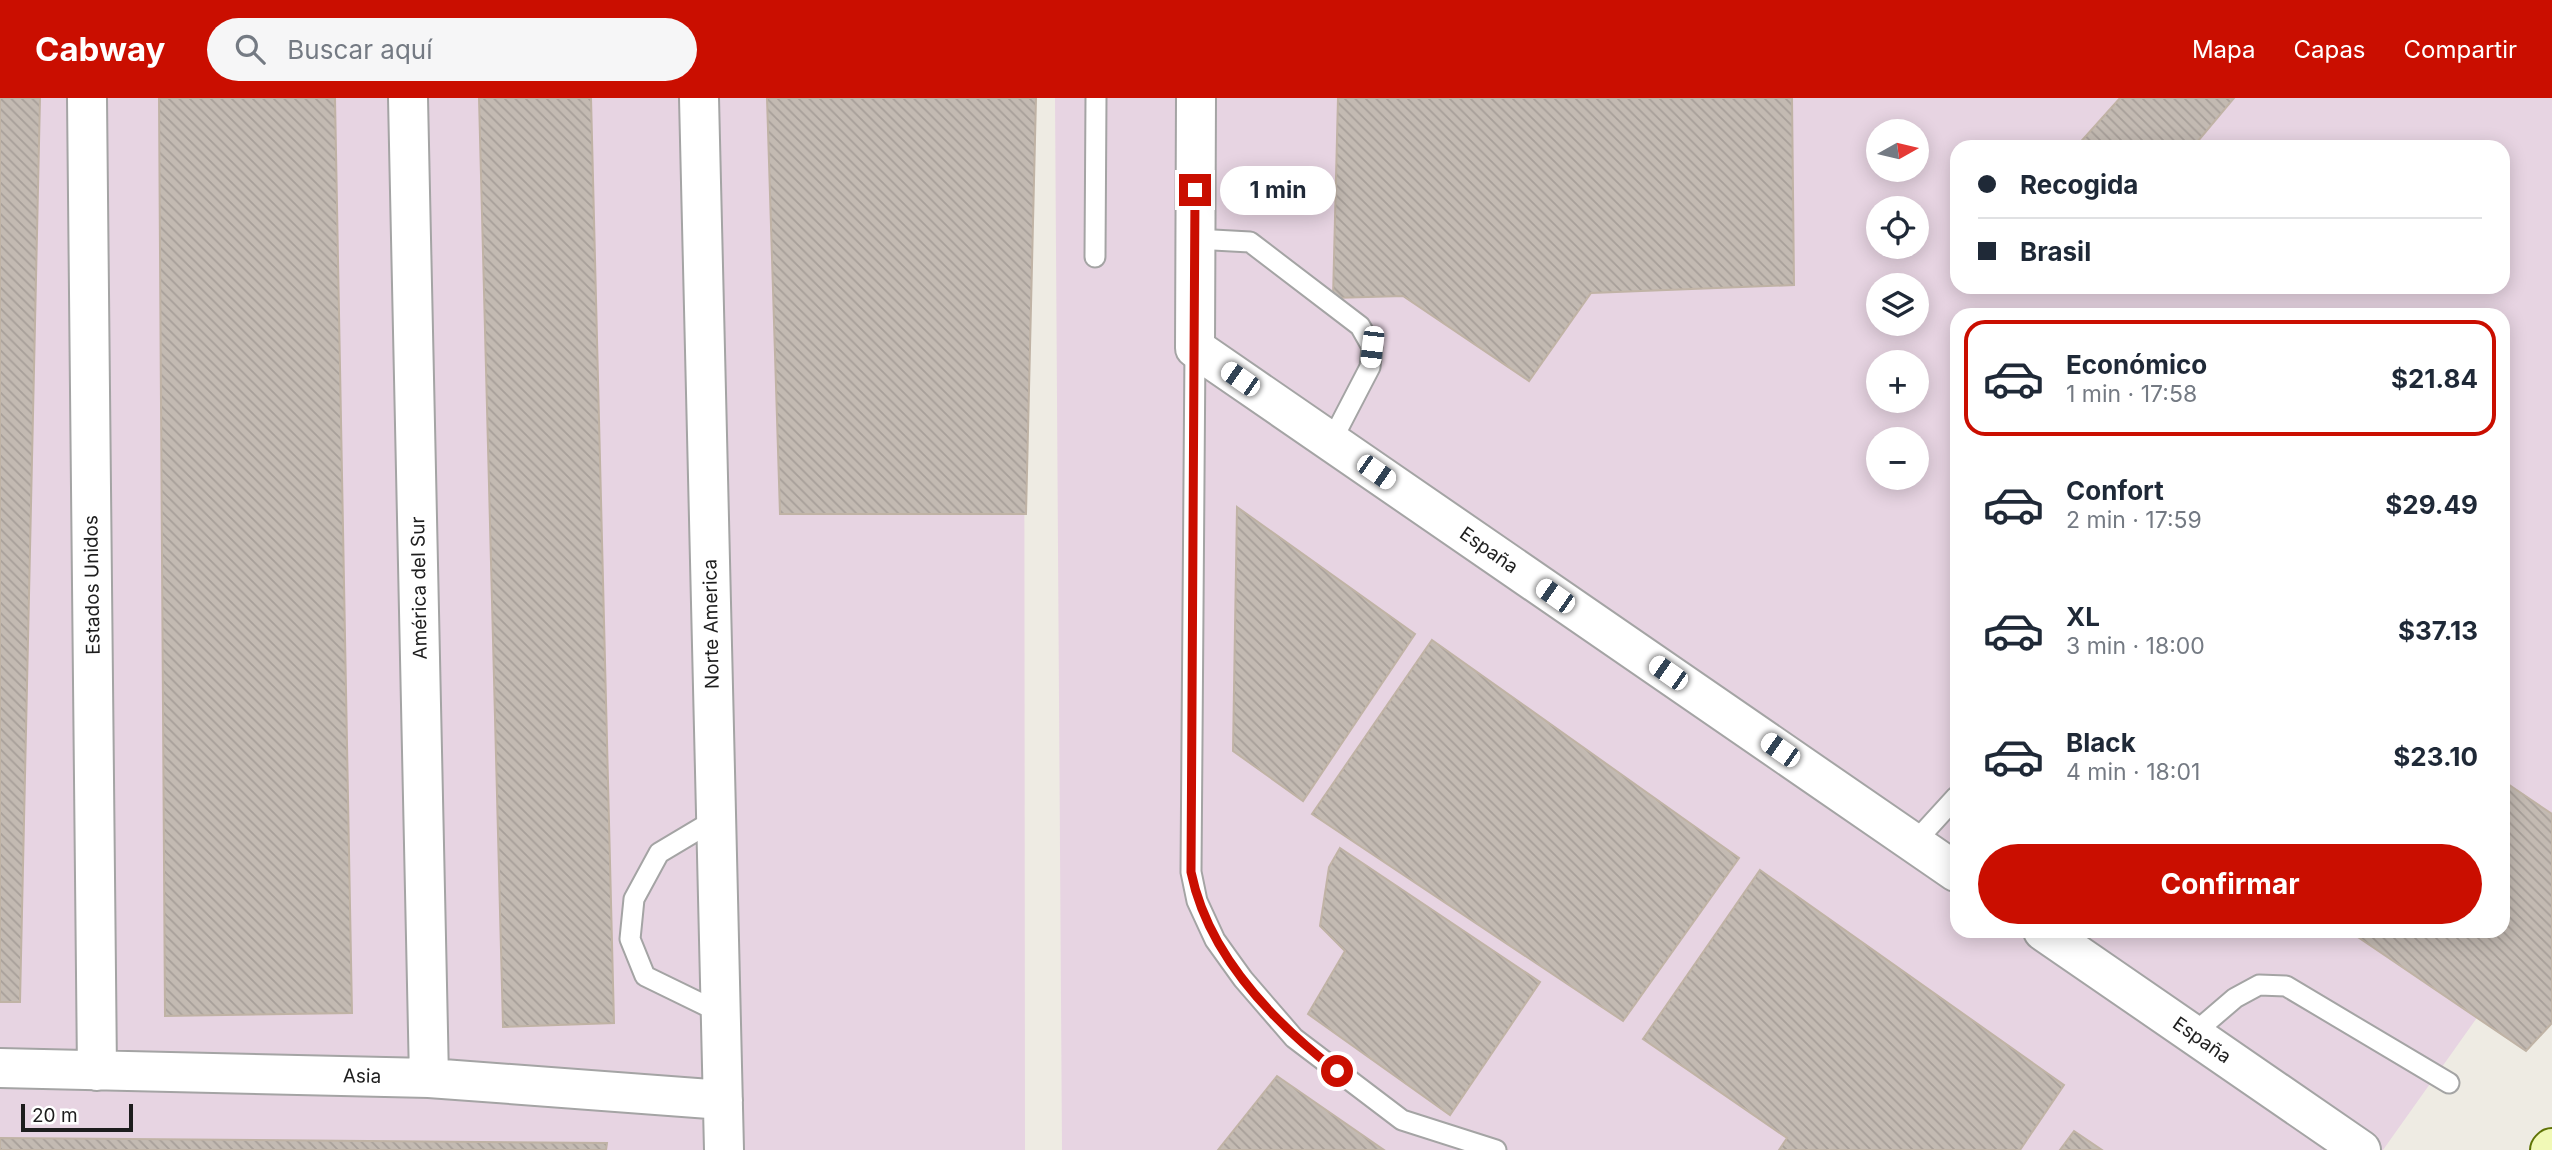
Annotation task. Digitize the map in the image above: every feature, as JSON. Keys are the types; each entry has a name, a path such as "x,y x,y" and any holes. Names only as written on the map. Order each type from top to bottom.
{"street":[{"name":"Estados Unidos","path":"87,98 97,1071"},
{"name":"América del Sur","path":"408,98 429,1078"},
{"name":"Norte America","path":"699,98 724,1150"},
{"path":"1195,348 1196,98"},
{"name":"España","path":"1195,348 1950,868"},
{"name":"España","path":"2053,938 2361,1150"},
{"name":"Asia","path":"0,1068 429,1078 723,1100"}],"lane":[{"path":"1095,257 1096,98"},
{"path":"1195,239 1250,242 1360,326 1372,347 1370,367 1331,442"},
{"path":"1195,348 1191,872 1197,901 1215,940 1243,979 1294,1038 1402,1120 1496,1150"},
{"path":"1914,843 1950,804"},
{"path":"716,819 659,853 634,899 630,939 645,975 721,1013"},
{"path":"2193,1034 2247,991 2259,985 2286,986 2449,1083"}],"shaded area":[{"path":"0,98 1024,98 1025,1150 0,1150"},
{"path":"1055,98 2552,98 2552,925 2530,943 2383,1150 1062,1150"}],"building":[{"path":"0,98 40,98 20,1002 0,1002"},
{"path":"159,98 335,98 352,1013 165,1016"},
{"path":"479,98 591,98 614,1023 503,1027"},
{"path":"767,98 1036,98 1026,514 780,514"},
{"path":"1338,98 1792,98 1794,285 1591,293 1529,381 1403,296 1333,298"},
{"path":"2120,98 2234,98 2199,140 2082,140"},
{"path":"1237,507 1415,634 1303,801 1233,751"},
{"path":"1432,640 1739,858 1623,1021 1312,814"},
{"path":"2510,785 2552,814 2552,1023 2526,1051 2359,938 2510,938"},
{"path":"1340,848 1540,982 1450,1115 1308,1014 1345,951 1320,926 1329,867"},
{"path":"1760,870 2064,1085 2020,1150 1779,1150 1787,1138 1643,1039"},
{"path":"1277,1076 1384,1150 1218,1150"},
{"path":"2074,1131 2102,1150 2060,1150"},
{"path":"0,1138 607,1143 606,1150 0,1150"}],"route":[{"path":"1195,190 1191,872 1197,901 1215,940 1243,979 1294,1038 1337,1071"}]}
